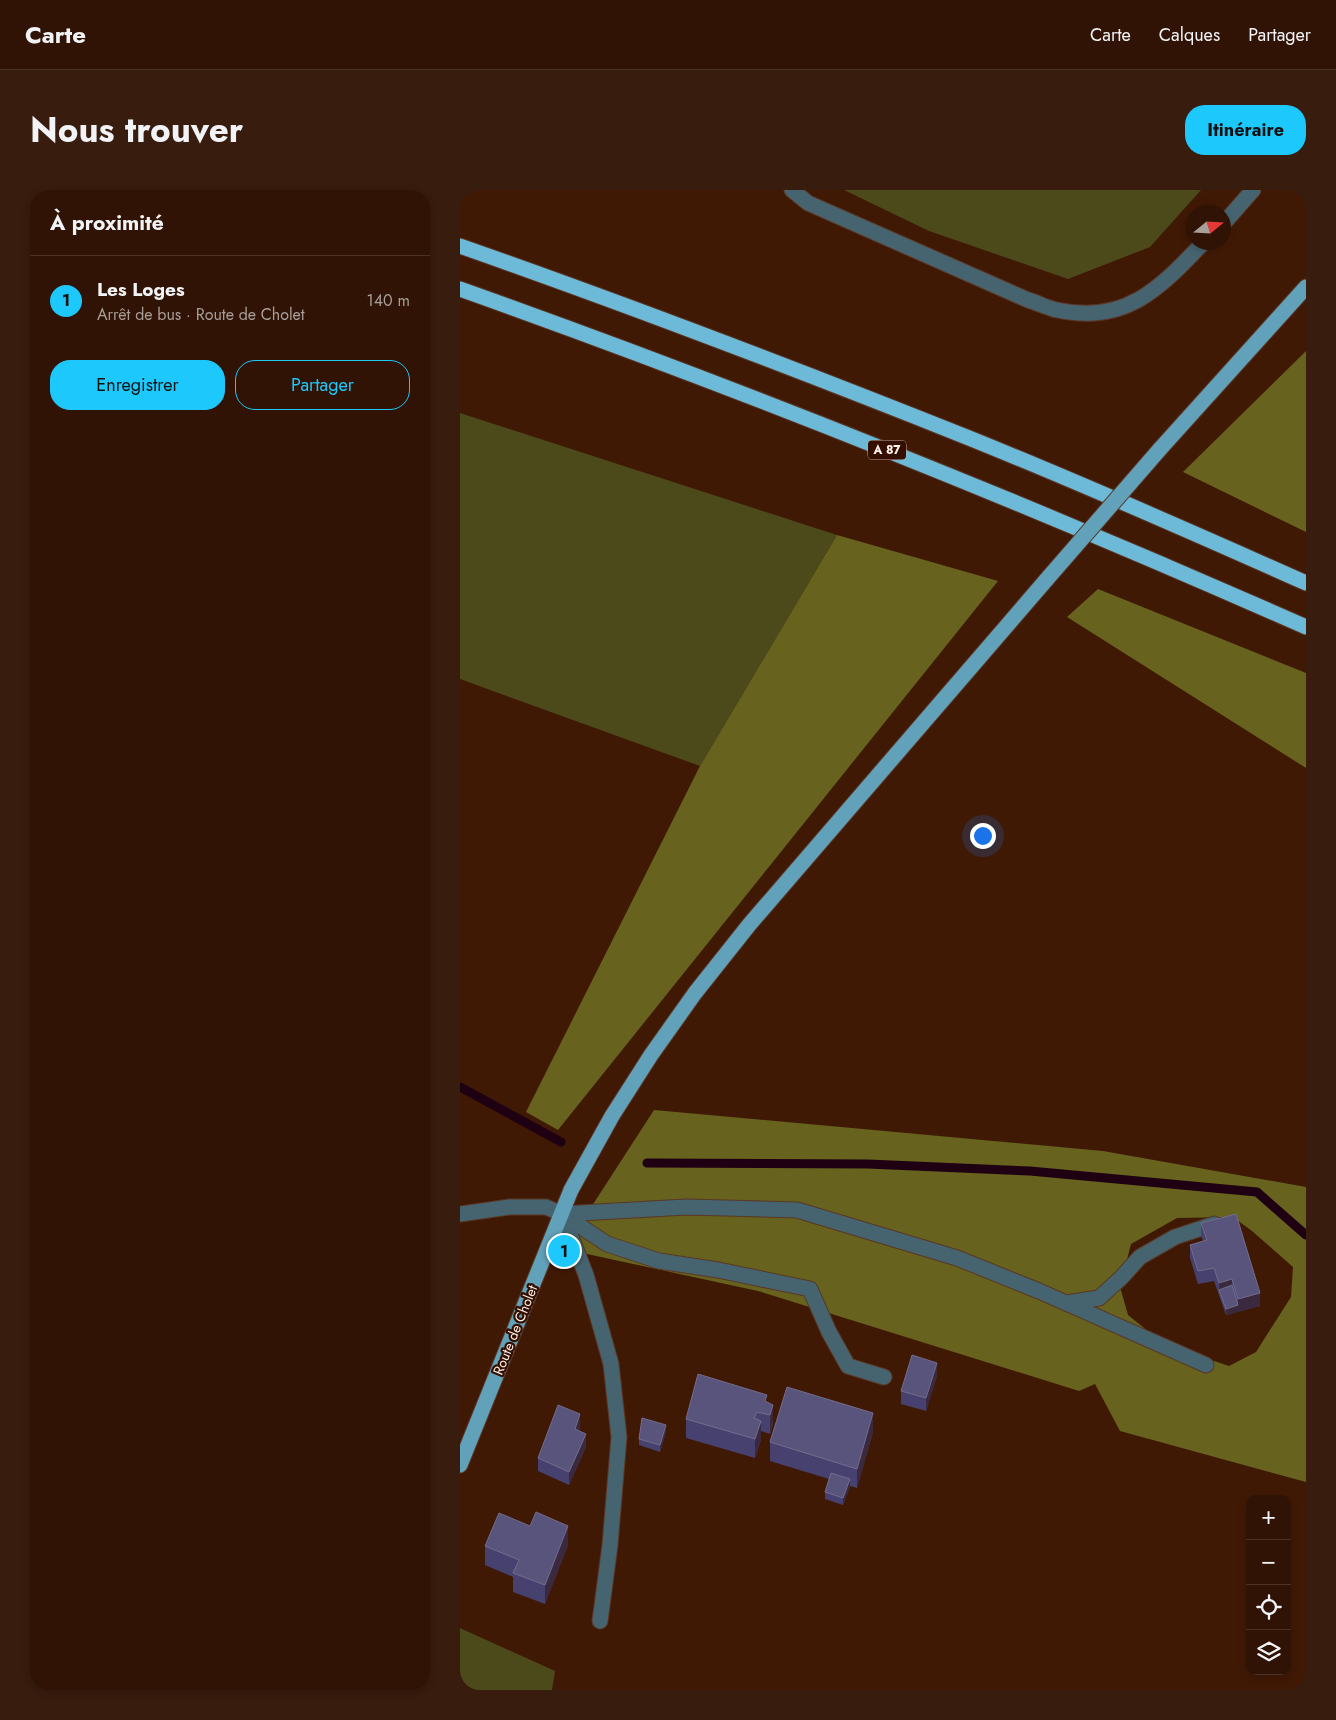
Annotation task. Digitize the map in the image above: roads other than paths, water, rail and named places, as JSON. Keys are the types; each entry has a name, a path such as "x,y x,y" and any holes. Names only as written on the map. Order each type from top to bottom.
{"highway":[{"path":"460,246 571,285 752,353 972,439 1306,583"},
{"name":"A 87","path":"460,289 755,398 954,476 1153,559 1306,627"}],"main road":[{"name":"Route de Cholet","path":"460,1465 571,1190 612,1116 695,993 749,925 1047,579 1160,449 1306,287"}],"street":[{"path":"792,190 808,203 1028,300 1056,310 1082,314 1110,311 1133,304 1159,287 1196,250"},
{"path":"1231,215 1253,190"},
{"path":"460,1214 510,1208 546,1207 562,1214 607,1244 659,1261 718,1270 810,1288 829,1332 848,1366 884,1377"},
{"path":"562,1214 686,1207 796,1210 957,1258 1066,1303 1206,1365"},
{"path":"562,1214 586,1275 611,1364 618,1437 610,1545 600,1622"},
{"path":"1066,1303 1099,1298 1140,1258 1175,1237 1214,1224"}],"waterway":[{"path":"460,1087 561,1142"},
{"path":"647,1163 868,1164 1030,1171 1257,1192 1306,1235"}],"place":[{"name":"Les Loges","path":"564,1251"}]}
